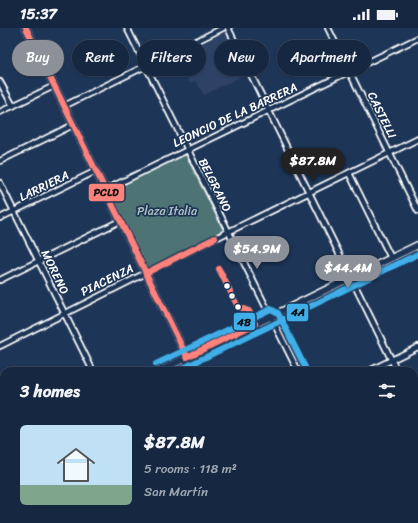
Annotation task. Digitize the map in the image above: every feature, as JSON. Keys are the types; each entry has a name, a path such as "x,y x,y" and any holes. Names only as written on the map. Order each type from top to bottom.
{"main road":[{"path":"26,28 187,357 189,367"},
{"path":"167,367 418,245"},
{"path":"187,357 192,360 195,367"}],"street":[{"name":"BELGRANO","path":"127,28 137,49"},
{"path":"199,40 223,28"},
{"path":"228,28 395,367"},
{"name":"CASTELLI","path":"328,28 334,40"},
{"name":"LEONCIO DE LA BARRERA","path":"371,62 418,38"},
{"path":"64,106 137,71"},
{"name":"BELGRANO","path":"150,76 296,367"},
{"name":"LEONCIO DE LA BARRERA","path":"105,190 186,149 341,76"},
{"name":"CASTELLI","path":"352,76 418,211"},
{"path":"0,82 13,106"},
{"path":"0,112 54,86"},
{"path":"0,161 73,125"},
{"name":"PIACENZA","path":"0,346 418,139"},
{"name":"LARRIERA","path":"0,218 96,172"},
{"path":"349,173 390,258"},
{"name":"MORENO","path":"0,183 91,367"},
{"path":"0,280 120,221"},
{"path":"377,367 418,347"}],"shaded area":[{"path":"226,32 230,40 214,40 214,76 242,76 204,95 196,81 190,83 186,76 206,76 206,42"}],"green space":[{"name":"Plaza Italia","path":"185,154 223,230 148,268 110,191"}],"transit line":[{"name":"PCLD","path":"26,28 187,357"},
{"name":"PCLD","path":"146,273 215,238"},
{"name":"4A","path":"185,367 418,254"},
{"name":"PCLD","path":"219,269 238,307 249,311 255,324"},
{"name":"4B","path":"156,364 271,309 278,313 305,367"},
{"name":"PCLD","path":"187,357 255,324"}]}
